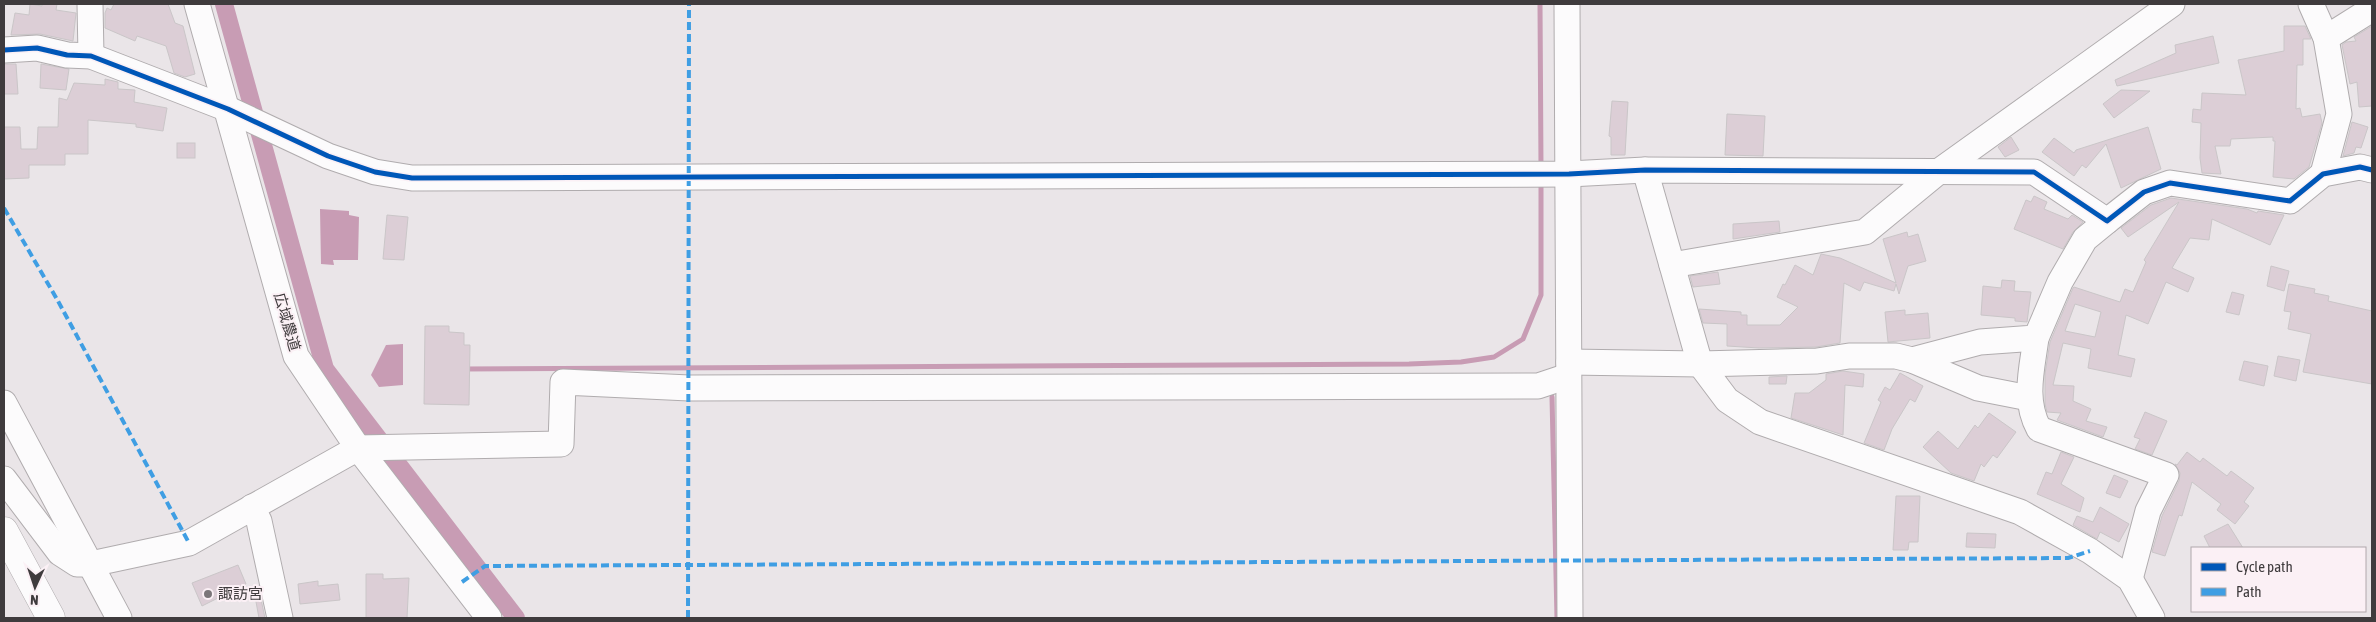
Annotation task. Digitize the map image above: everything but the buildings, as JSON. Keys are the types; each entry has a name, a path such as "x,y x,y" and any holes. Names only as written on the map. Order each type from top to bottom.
{"main road":[{"path":"4,531 51,618"}],"street":[{"path":"90,4 91,56"},
{"name":"広域農道","path":"197,4 296,356 358,448 489,618"},
{"path":"1567,4 1570,618"},
{"path":"1672,265 1865,232 1938,172 2172,4"},
{"path":"2311,4 2326,38 2338,114 2323,174"},
{"path":"2326,38 2372,9"},
{"path":"4,50 37,48 67,54 91,56 228,110 328,156 375,172 412,178 1569,174 1646,170 2034,172 2107,221"},
{"path":"2130,579 2148,511 2166,475 2039,429 2032,416 2029,398 2036,338 2060,282 2085,239 2144,192 2170,183 2290,201 2323,174 2360,168 2372,170"},
{"path":"1646,170 1700,364 1727,400 1760,422 2020,512 2090,551 2130,579 2152,618"},
{"path":"1912,360 1980,342 2036,338"},
{"path":"4,479 60,553 77,564 91,564 189,542 358,448 561,444 563,382 689,388 1538,386 1568,369 1817,361 1849,356 1896,356 1912,360 1978,388 2029,398"},
{"path":"4,403 119,618"},
{"path":"252,506 259,521 280,618"}],"shaded area":[{"path":"320,209 349,211 349,215 359,217 358,260 333,260 334,265 321,264"},
{"path":"403,344 403,385 379,387 371,375 386,345"}],"waterway":[{"path":"224,4 325,369 516,618"},
{"path":"1540,4 1541,168"},
{"path":"464,369 1409,364 1461,362 1494,357 1523,339 1541,295 1541,182"},
{"path":"1552,397 1557,618"}],"marked path":[{"path":"688,618 689,4"},
{"path":"4,208 58,301 189,543"},
{"path":"462,582 485,566 2068,558 2090,551"}],"cycle path":[{"path":"4,50 37,48 67,55 91,56 228,109 328,156 375,172 412,178 1569,174 1645,170 2034,172 2107,221 2144,192 2170,183 2290,201 2323,174 2360,167 2372,170"}],"place":[{"name":"諏訪宮","path":"208,594"}]}
